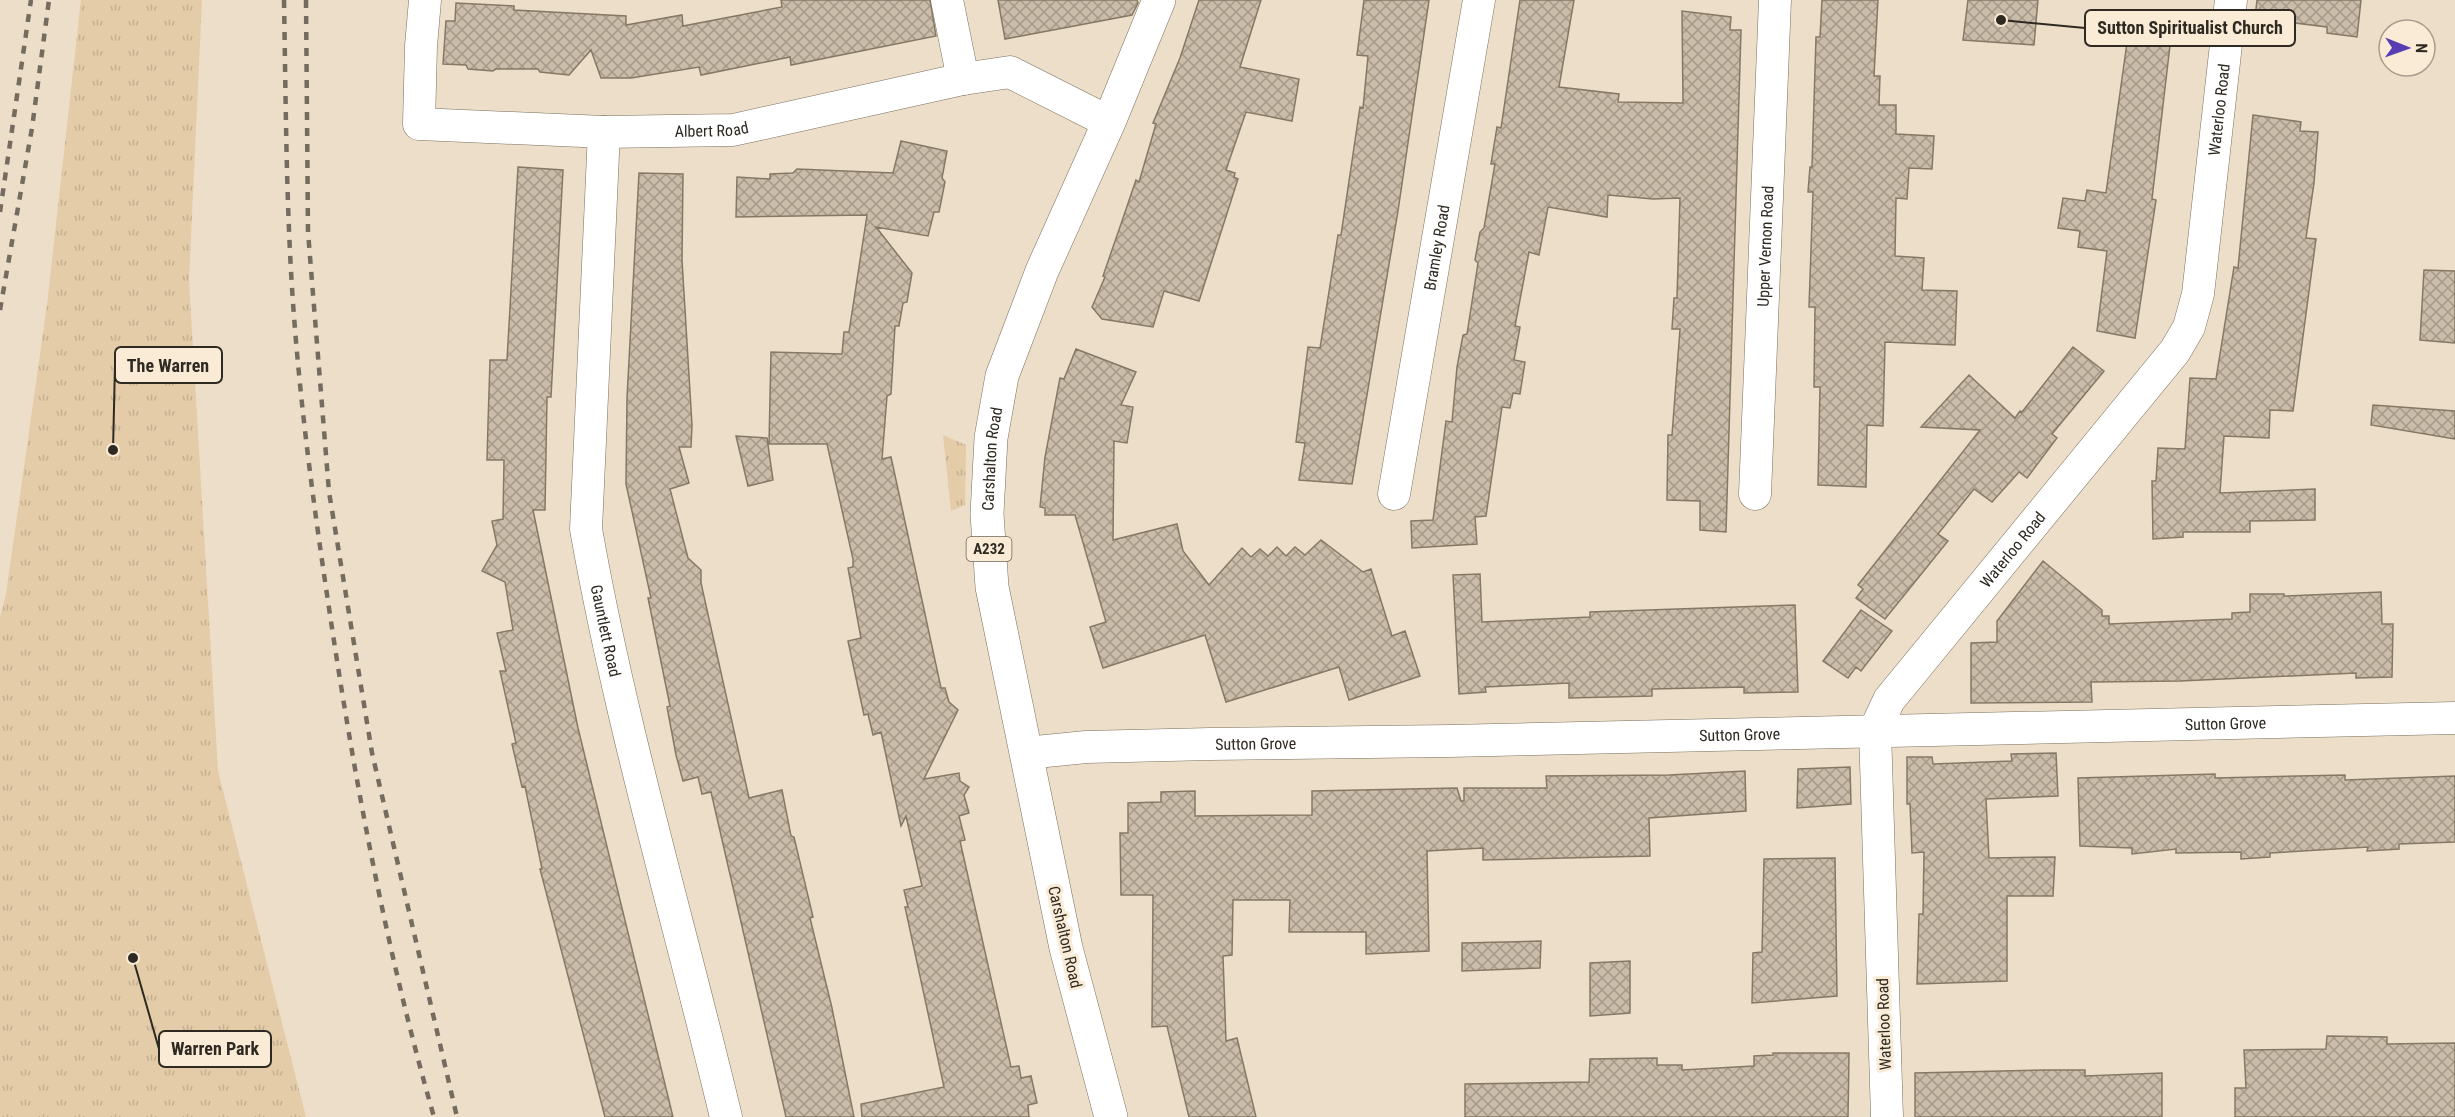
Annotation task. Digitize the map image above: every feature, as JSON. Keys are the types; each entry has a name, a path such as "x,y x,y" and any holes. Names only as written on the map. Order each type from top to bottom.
{"highway":[{"name":"Carshalton Road","path":"1111,1117 1068,957 1026,753 992,587 987,514 991,438 1002,376 1042,271 1109,122 1158,0"}],"street":[{"name":"Albert Road","path":"425,0 419,124 603,132 733,130 963,79 1010,72 1109,122"},
{"path":"948,0 963,79"},
{"name":"Bramley Road","path":"1394,494 1479,0"},
{"name":"Upper Vernon Road","path":"1755,494 1775,0"},
{"name":"Waterloo Road","path":"1887,1117 1875,730 1889,700 2175,351 2189,327 2198,294 2231,0"},
{"name":"Gauntlett Road","path":"603,132 586,529 597,592 654,834 726,1117"},
{"name":"Sutton Grove","path":"1026,753 1086,747 1199,744 1449,741 2455,718"}],"green space":[{"path":"81,0 202,0 189,280 218,771 306,1117 0,1117 0,617 6,594 47,305"},
{"path":"943,435 966,445 965,505 951,511"}],"building":[{"path":"781,0 930,0 936,36 791,65 790,57 701,75 699,67 631,78 601,78 591,50 569,75 540,72 538,69 496,69 493,71 468,69 466,65 443,64 446,21 455,21 456,3 514,6 514,10 626,16 626,25 682,15 683,26 782,7"},
{"path":"998,0 1137,0 1138,3 1132,15 1005,39"},
{"path":"1199,0 1261,0 1240,67 1299,79 1292,121 1246,112 1226,170 1235,173 1234,177 1238,179 1199,301 1164,291 1153,327 1102,319 1092,307 1105,277 1103,276 1136,180 1139,182 1156,124 1153,123 1180,58"},
{"path":"1364,0 1429,0 1398,211 1352,484 1299,480 1305,443 1296,442 1308,347 1320,348 1338,235 1341,235 1360,107 1363,108 1368,56 1357,55"},
{"path":"1520,0 1574,0 1559,87 1619,94 1618,102 1683,103 1682,11 1731,17 1730,30 1741,30 1726,532 1700,530 1700,501 1667,500 1668,435 1672,435 1680,329 1672,329 1674,298 1677,298 1680,198 1653,199 1608,195 1607,217 1548,207 1539,255 1529,252 1515,326 1520,327 1514,360 1525,362 1520,394 1513,393 1510,408 1502,407 1486,516 1475,517 1477,544 1412,548 1411,521 1433,520 1446,421 1452,422 1457,367 1463,335 1467,334 1478,263 1475,260 1480,232 1484,228 1495,164 1491,164 1497,127 1501,128"},
{"path":"1822,0 1878,0 1874,76 1880,76 1879,105 1896,105 1896,134 1934,136 1932,169 1909,168 1907,199 1896,198 1895,256 1924,258 1922,290 1957,291 1955,345 1885,342 1883,426 1867,425 1866,487 1818,485 1820,387 1814,387 1815,307 1809,307 1813,192 1808,192 1810,167 1812,167 1816,37 1820,37"},
{"path":"1968,0 2038,0 2034,45 1963,40"},
{"path":"2257,0 2361,0 2357,37 2327,33 2327,27 2255,18"},
{"path":"2131,14 2173,20 2152,199 2156,200 2135,338 2097,331 2107,251 2078,247 2080,231 2058,228 2063,198 2085,201 2087,190 2106,193"},
{"path":"2253,115 2301,122 2300,131 2318,132 2306,238 2316,239 2293,411 2270,410 2269,438 2224,436 2220,493 2315,489 2315,520 2250,521 2250,532 2183,532 2183,537 2153,539 2152,481 2156,481 2158,448 2185,449 2190,378 2216,379 2234,267 2238,268"},
{"path":"901,141 947,151 942,178 945,182 939,212 934,212 928,236 876,227 912,273 907,302 903,303 899,326 895,326 891,394 887,396 882,459 891,457 941,688 945,688 949,702 958,710 924,779 959,773 960,781 969,787 964,795 969,813 959,816 965,840 960,841 1011,1067 1019,1066 1021,1078 1031,1076 1037,1103 1028,1105 1029,1117 862,1117 861,1104 944,1087 905,907 908,907 904,890 922,886 906,816 901,826 881,732 873,735 868,714 864,715 848,641 861,638 848,568 853,567 853,559 827,444 769,444 771,352 842,354 844,332 849,332 867,215 736,217 737,177 770,179 770,174 793,173 797,169 893,173"},
{"path":"518,167 563,170 551,397 547,397 545,510 533,510 578,728 673,1117 605,1117 540,869 542,869 525,786 522,787 512,744 516,743 500,671 506,671 497,633 513,630 505,582 482,571 497,545 492,521 503,519 504,460 487,460 490,360 507,360"},
{"path":"639,173 683,174 682,260 692,425 691,447 679,447 689,483 670,489 688,558 701,570 701,583 749,798 782,790 791,836 794,837 813,917 810,918 832,1008 854,1117 786,1117 711,792 702,794 698,777 683,781 676,755 667,707 670,706 648,598 651,598 626,484 627,398"},
{"path":"2424,270 2455,271 2455,343 2420,340"},
{"path":"2073,347 2104,371 2052,434 2057,438 2027,478 2019,472 1992,502 1974,489 1938,534 1948,541 1885,619 1856,598 1863,589 1858,585 1980,430 1921,427 1969,375 2015,418"},
{"path":"1076,349 1136,372 1121,405 1133,407 1127,443 1114,441 1113,540 1177,524 1183,551 1209,585 1242,548 1251,557 1260,549 1268,556 1277,547 1286,556 1295,547 1305,555 1321,540 1363,572 1371,569 1392,636 1405,631 1420,676 1349,700 1339,667 1226,702 1205,635 1103,668 1090,627 1106,622 1075,515 1045,515 1045,508 1040,507 1045,457 1060,378 1064,379"},
{"path":"2373,405 2455,411 2455,439 2371,425"},
{"path":"736,436 767,438 773,480 748,486"},
{"path":"2043,561 2102,610 2102,616 2109,616 2109,624 2232,619 2232,613 2250,612 2250,594 2284,594 2284,596 2381,592 2382,624 2393,624 2392,677 2356,678 2356,673 2180,681 2091,682 2092,702 1971,703 1971,643 1997,642 1997,621"},
{"path":"1480,574 1482,622 1590,617 1590,612 1795,605 1798,692 1744,693 1744,687 1652,689 1652,696 1569,698 1569,683 1485,687 1486,692 1459,694 1453,575"},
{"path":"1861,610 1892,631 1861,671 1856,667 1848,678 1823,661"},
{"path":"2056,753 2058,796 1986,799 1989,858 2055,857 2053,896 2007,896 2007,981 1917,984 1919,914 1923,914 1924,852 1912,853 1910,804 1907,804 1907,757 1932,757 1933,764 2012,761 2011,754"},
{"path":"1850,767 1851,804 1797,808 1798,769"},
{"path":"1745,771 1746,811 1649,818 1650,856 1483,860 1483,848 1427,851 1429,951 1366,954 1366,932 1289,932 1290,900 1233,900 1232,955 1223,956 1226,1041 1237,1038 1256,1117 1189,1117 1167,1026 1152,1027 1153,895 1121,895 1120,833 1128,833 1128,803 1161,802 1161,792 1195,791 1195,816 1312,815 1312,791 1457,788 1461,801 1464,801 1464,788 1547,788 1546,776 1669,775"},
{"path":"2215,774 2215,778 2345,775 2345,780 2455,776 2455,842 2399,844 2399,849 2367,851 2368,847 2270,853 2270,857 2241,859 2241,852 2176,853 2176,849 2132,854 2132,848 2080,846 2078,778"},
{"path":"1835,858 1837,996 1752,1003 1753,953 1762,952 1764,859"},
{"path":"1541,941 1540,968 1462,971 1462,943"},
{"path":"1630,961 1630,1013 1590,1016 1590,963"},
{"path":"2327,1036 2387,1037 2387,1044 2455,1043 2455,1117 2235,1117 2235,1088 2246,1088 2244,1050 2326,1049"},
{"path":"1773,1053 1849,1053 1848,1117 1465,1117 1465,1084 1589,1082 1590,1059 1657,1058 1657,1065 1682,1065 1682,1070 1754,1066 1754,1056 1773,1055"},
{"path":"2085,1070 2085,1076 2162,1073 2162,1117 1915,1117 1915,1073"}],"railway":[{"path":"0,212 31,0"},
{"path":"0,310 32,128 49,0"},
{"path":"284,0 292,288 302,404 326,591 375,874 402,996 434,1117"},
{"path":"306,0 308,232 329,492 372,753 457,1117"}],"place":[{"name":"Sutton Spiritualist Church","path":"2001,20"},
{"name":"The Warren","path":"113,450"},
{"name":"Warren Park","path":"133,958"}]}
